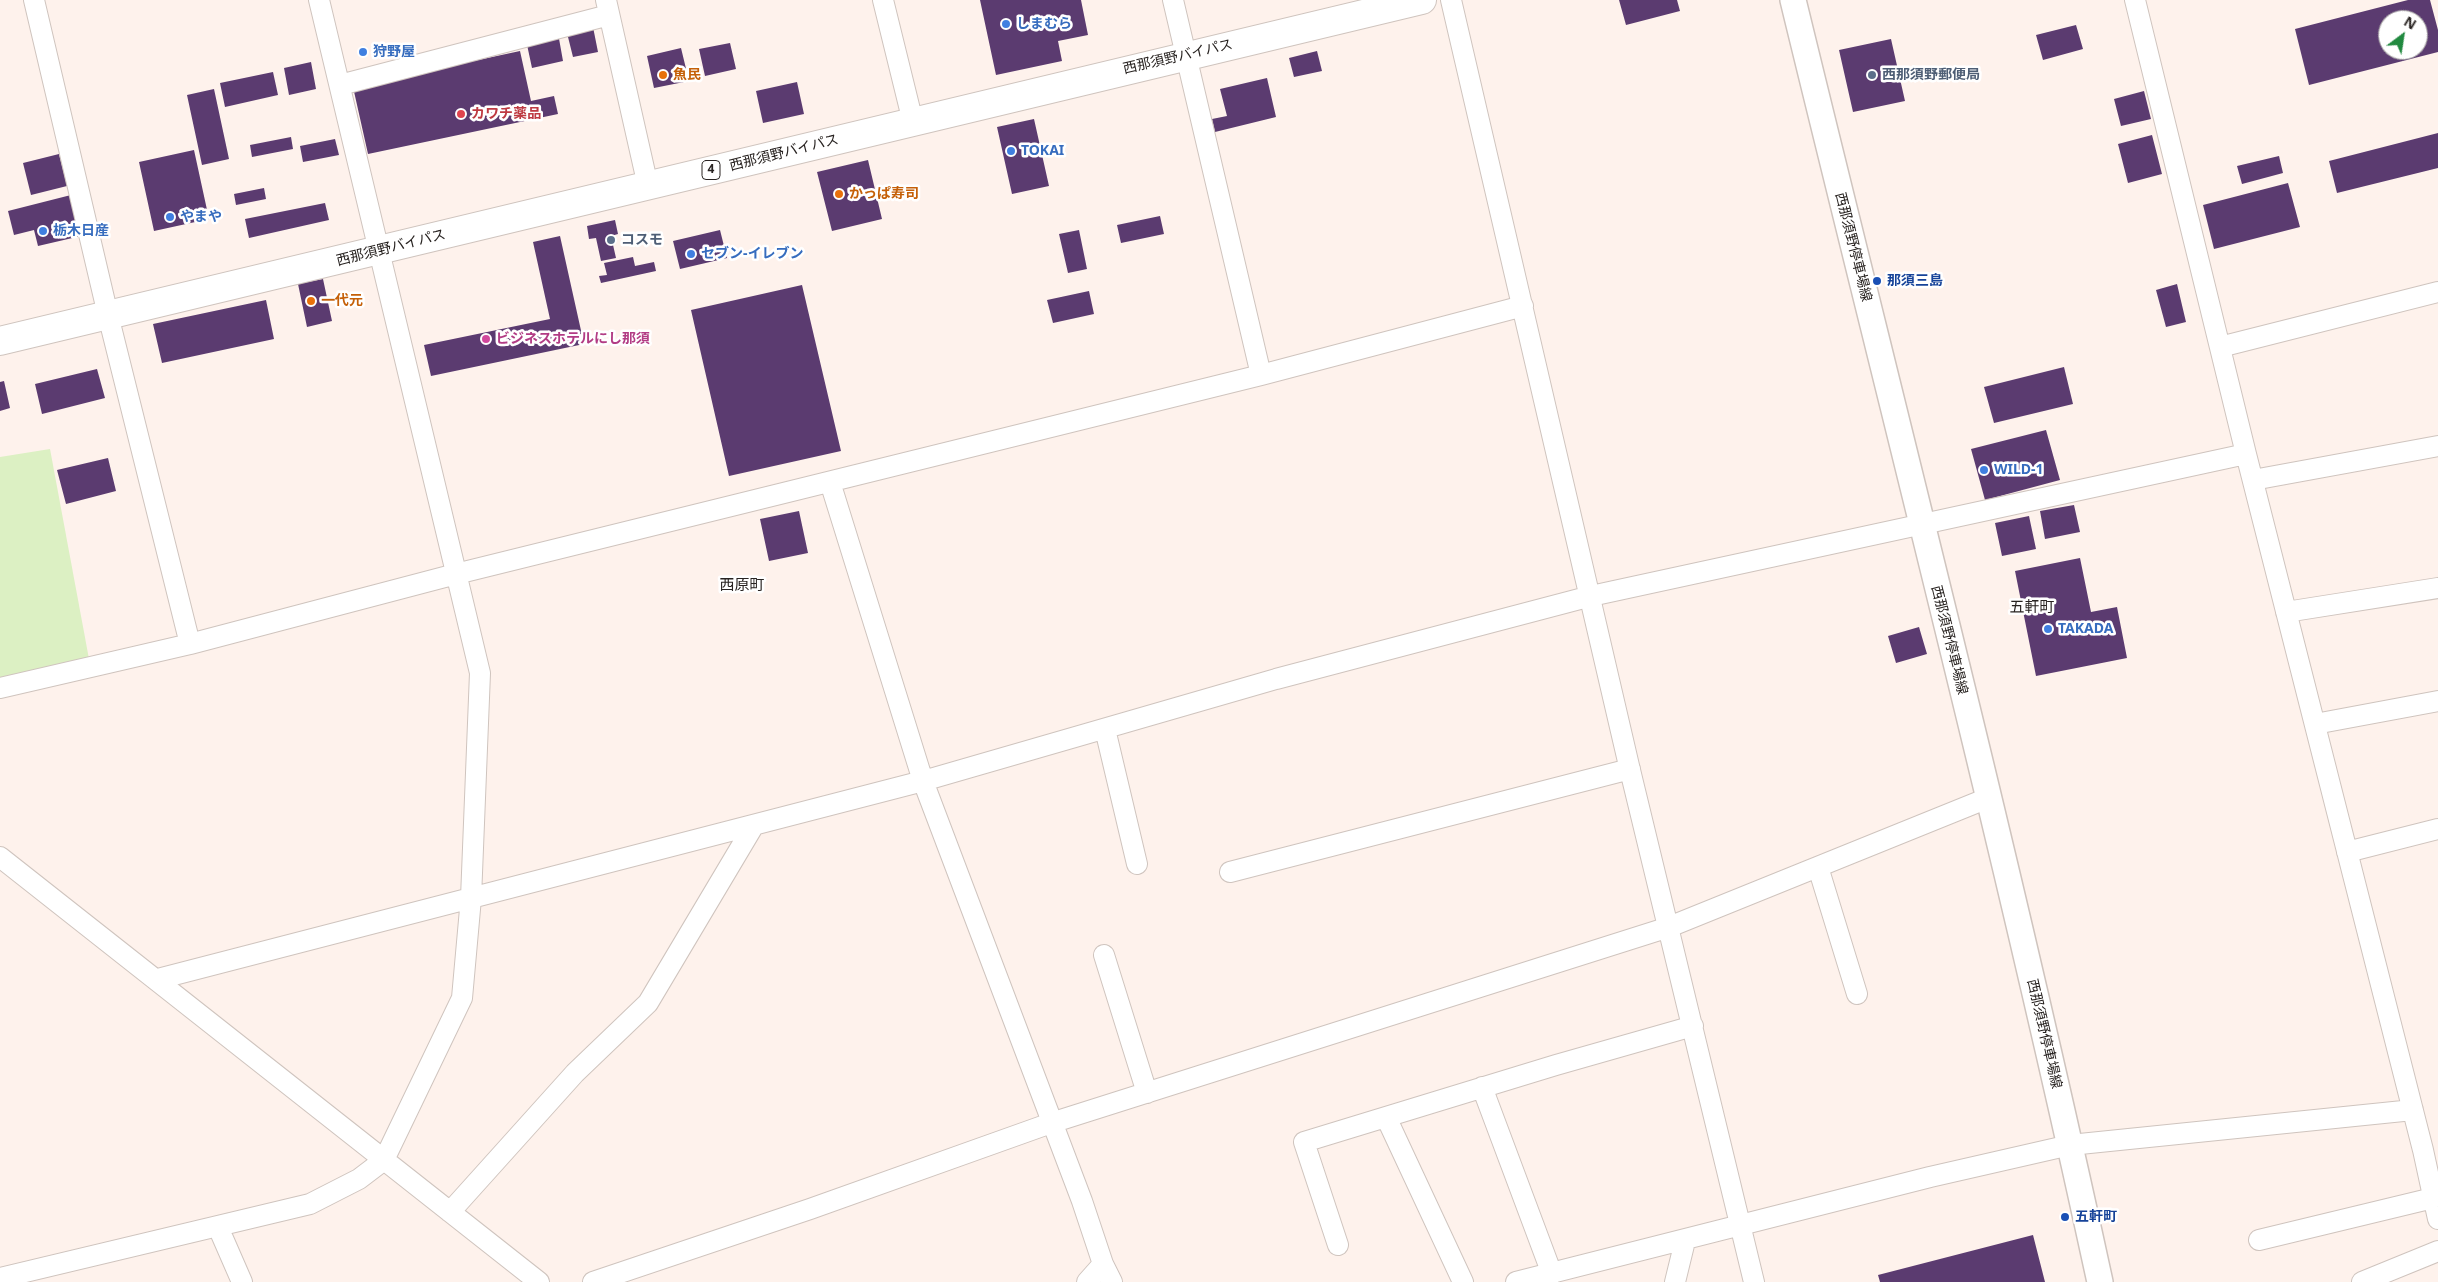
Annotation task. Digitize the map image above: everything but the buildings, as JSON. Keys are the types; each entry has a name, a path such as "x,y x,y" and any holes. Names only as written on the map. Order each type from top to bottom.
{"highway":[{"name":"西那須野バイパス","path":"0,341 381,251 1186,55 1422,0"}],"main road":[{"name":"西那須野停車場線","path":"1793,0 1988,798 2070,1145 2100,1282"}],"street":[{"path":"34,0 108,315 190,644"},
{"path":"0,1278 310,1204 359,1179 384,1160 462,998 471,898 480,672 381,251 319,0"},
{"path":"883,0 913,122"},
{"path":"1172,0 1261,375"},
{"path":"1451,0 1630,769 1754,1282"},
{"path":"2135,0 2246,454 2413,1110 2430,1149 2433,1198 2438,1219"},
{"path":"340,85 607,7 648,186"},
{"path":"2220,347 2438,292"},
{"path":"0,688 190,644 456,574 1261,375 1522,306"},
{"path":"2253,480 2438,446"},
{"path":"158,979 923,781 1276,679 1590,596 2246,454"},
{"path":"830,482 923,781 1082,1201 1103,1264 1112,1282"},
{"path":"2286,612 2438,588"},
{"path":"2314,724 2438,702"},
{"path":"1105,728 1137,864"},
{"path":"1230,872 1630,769"},
{"path":"593,1282 810,1209 1051,1123 1669,927 1988,798"},
{"path":"450,1212 575,1073 648,1003 754,825"},
{"path":"2347,852 2438,829"},
{"path":"0,857 158,979 539,1282"},
{"path":"1818,867 1857,994"},
{"path":"1104,955 1147,1093"},
{"path":"1338,1245 1304,1142 1482,1087 1693,1026"},
{"path":"1482,1087 1552,1274"},
{"path":"1516,1282 1684,1241 1740,1225 2070,1145 2413,1110"},
{"path":"1386,1117 1463,1282"},
{"path":"2259,1240 2433,1198"},
{"path":"218,1227 242,1282"},
{"path":"1675,1282 1684,1241"},
{"path":"2362,1282 2438,1252"},
{"path":"1087,1282 1103,1264"}],"green space":[{"path":"50,449 89,659 0,680 0,457"}],"place":[{"name":"しまむら","path":"1006,24"},
{"name":"狩野屋","path":"363,52"},
{"name":"魚民","path":"663,75"},
{"name":"西那須野郵便局","path":"1872,75"},
{"name":"カワチ薬品","path":"461,114"},
{"name":"TOKAI","path":"1011,151"},
{"name":"かっぱ寿司","path":"839,194"},
{"name":"やまや","path":"170,217"},
{"name":"栃木日産","path":"43,231"},
{"name":"コスモ","path":"611,240"},
{"name":"セブン-イレブン","path":"691,254"},
{"name":"那須三島","path":"1877,281"},
{"name":"一代元","path":"311,301"},
{"name":"ビジネスホテルにし那須","path":"486,339"},
{"name":"WILD-1","path":"1984,470"},
{"name":"TAKADA","path":"2048,629"},
{"name":"五軒町","path":"2065,1217"}],"district":[{"name":"西原町","path":"742,586"},
{"name":"五軒町","path":"2032,608"}]}
